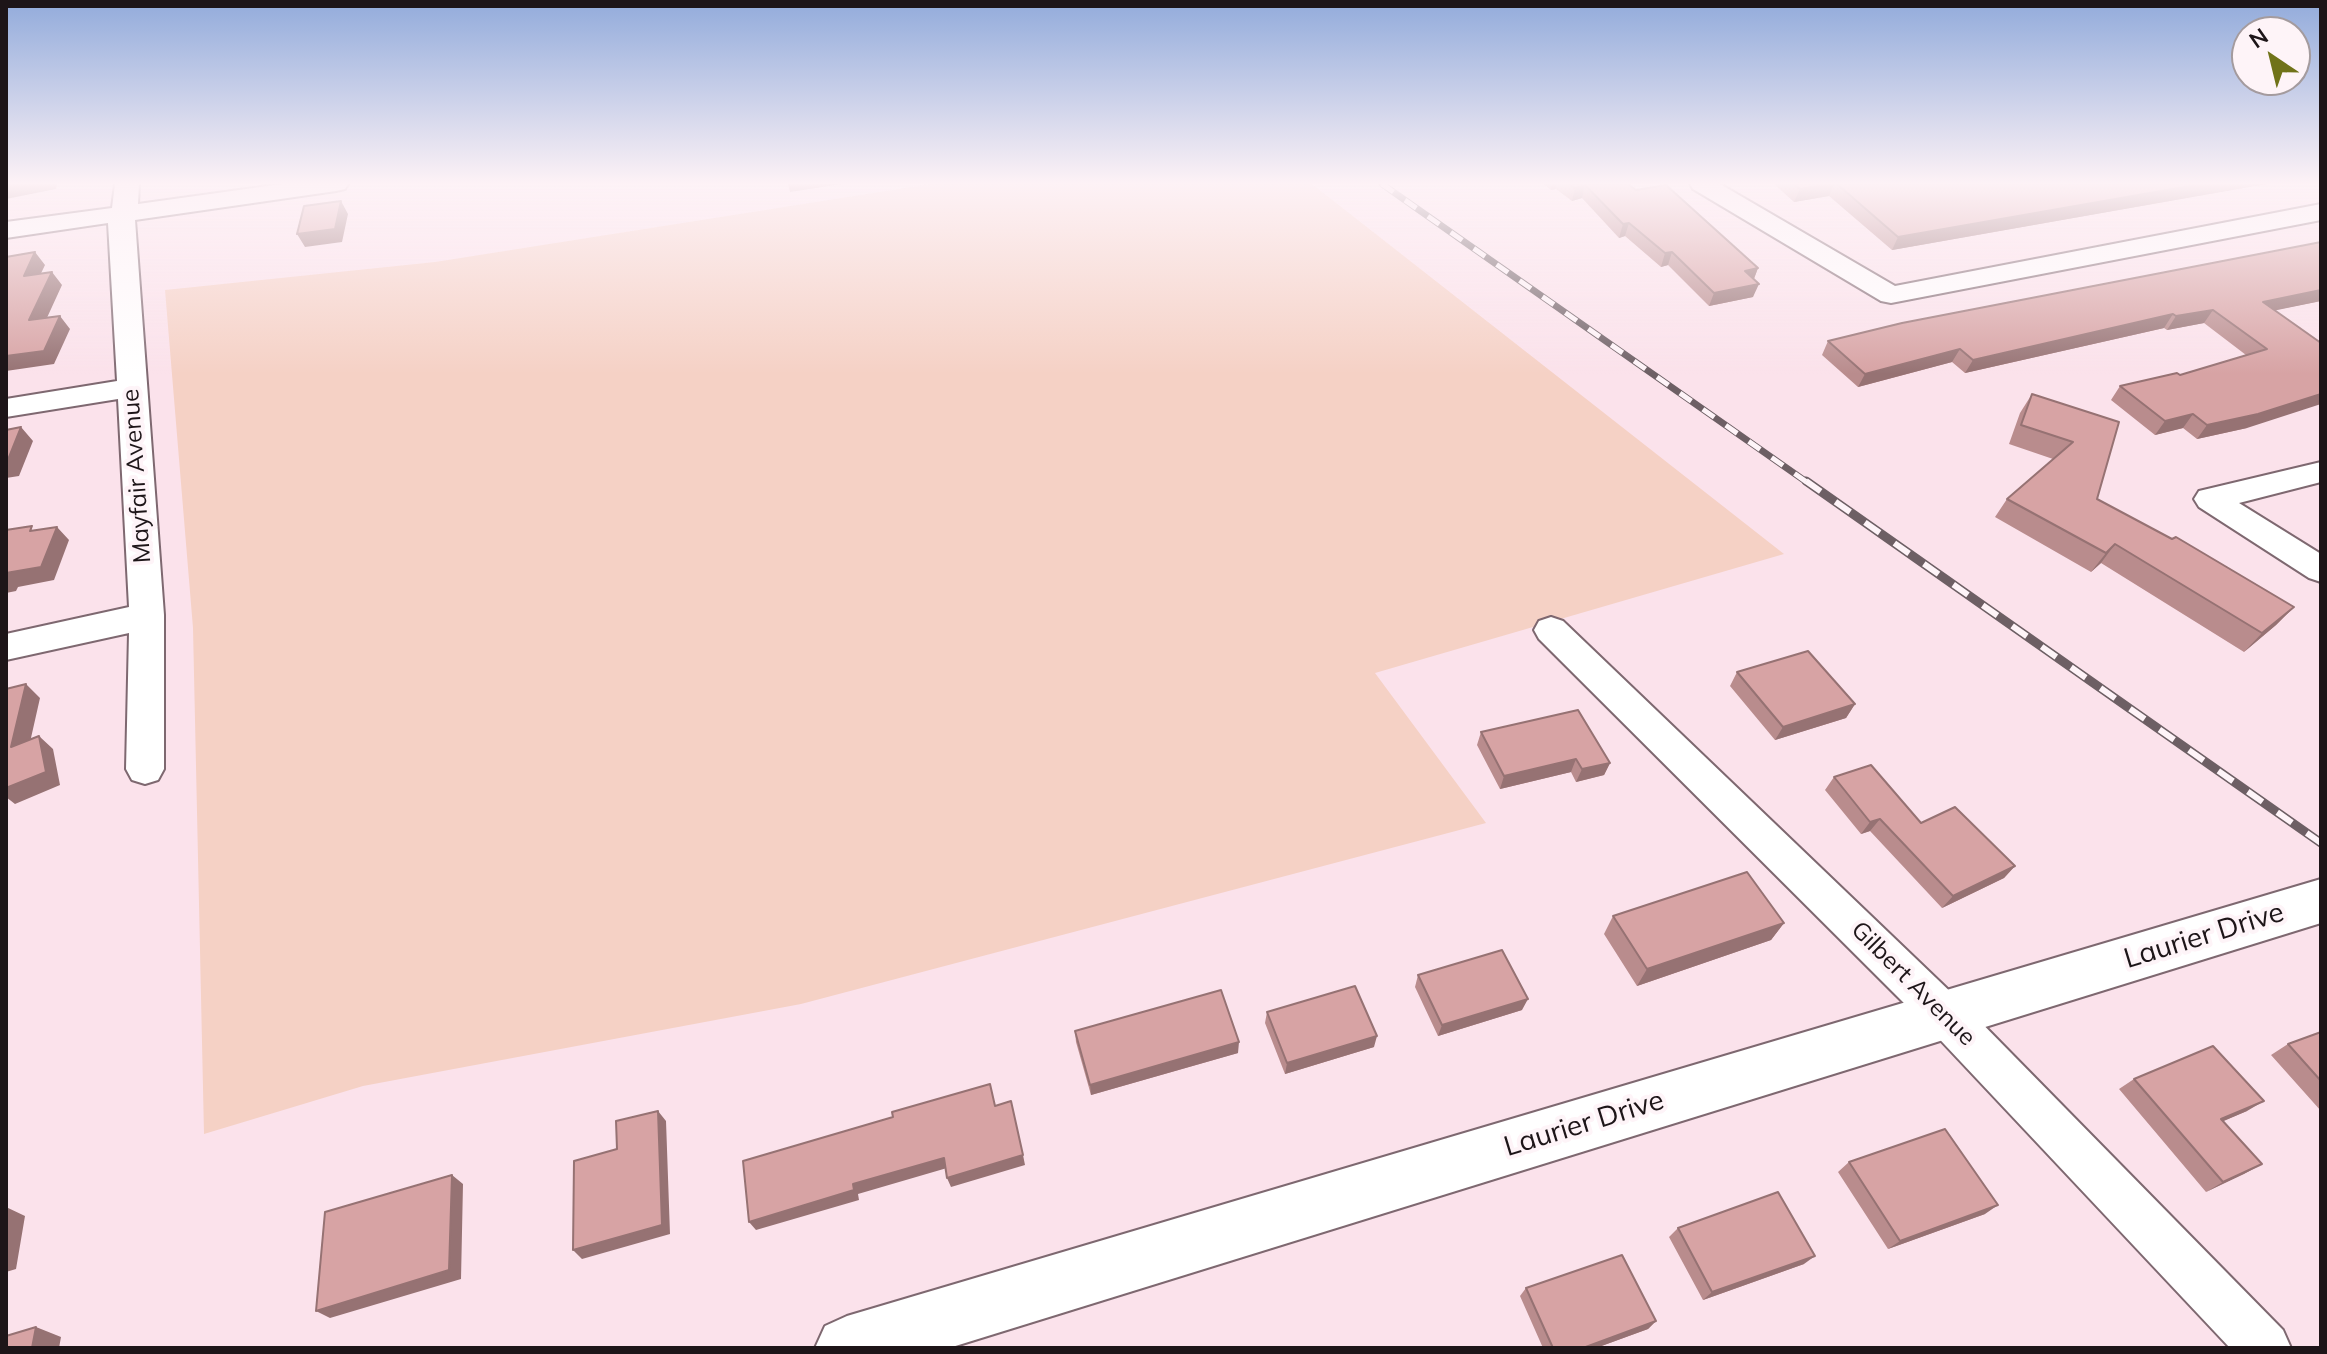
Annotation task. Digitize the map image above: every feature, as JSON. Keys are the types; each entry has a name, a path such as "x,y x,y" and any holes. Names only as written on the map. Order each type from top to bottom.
{"street":[{"name":"Mayfair Avenue","path":"122,247 147,615 145,769"},
{"path":"1810,247 1891,295 2139,247"},
{"path":"6,408 131,388"},
{"path":"2321,472 2210,499 2321,570"},
{"path":"6,647 98,629 147,615"},
{"name":"Gilbert Avenue","path":"1551,630 1944,1014 2265,1348"},
{"name":"Laurier Drive","path":"847,1348 2321,901"}],"shaded area":[{"path":"529,247 1393,247 1784,554 1375,673 1486,823 801,1004 363,1086 204,1134 193,628 165,290 435,262"}],"building":[{"path":"1658,247 1735,247 1758,268 1745,271 1759,284 1714,293 1672,252 1665,253"},
{"path":"2294,247 2321,247 2321,290 2263,302 2321,343 2321,394 2258,414 2207,425 2193,414 2165,421 2120,386 2177,373 2180,375 2267,349 2213,310 2173,314 1973,360 1960,349 1865,374 1828,341 1902,323"},
{"path":"35,252 24,276 52,272 29,320 60,316 44,351 6,356 6,257"},
{"path":"2032,394 2119,422 2097,499 2172,539 2176,537 2294,607 2262,633 2115,544 2106,553 2007,499 2073,442 2021,425"},
{"path":"21,427 7,462 6,462 6,430"},
{"path":"32,526 30,531 57,527 41,567 6,573 6,530"},
{"path":"1808,651 1855,704 1783,727 1737,672"},
{"path":"26,684 11,747 39,736 46,772 6,788 6,689"},
{"path":"1578,710 1610,763 1582,769 1576,759 1504,776 1481,732"},
{"path":"1871,765 1921,823 1955,807 2015,866 1953,896 1880,819 1870,822 1834,777"},
{"path":"1747,872 1784,923 1647,969 1613,916"},
{"path":"1502,950 1528,999 1442,1025 1418,975"},
{"path":"1355,986 1377,1036 1287,1063 1267,1012"},
{"path":"1221,990 1239,1042 1090,1085 1075,1031"},
{"path":"2321,1032 2321,1081 2288,1044"},
{"path":"2213,1046 2264,1101 2221,1119 2262,1164 2223,1182 2134,1079"},
{"path":"990,1084 995,1106 1011,1101 1023,1155 947,1178 944,1158 853,1184 854,1190 749,1222 743,1161 893,1117 892,1112"},
{"path":"658,1111 662,1225 573,1250 574,1161 617,1149 616,1121"},
{"path":"1945,1129 1998,1205 1900,1241 1849,1162"},
{"path":"452,1175 449,1270 316,1311 325,1212"},
{"path":"1778,1192 1815,1256 1712,1292 1678,1228"},
{"path":"1622,1255 1656,1321 1583,1348 1553,1348 1526,1288"},
{"path":"36,1327 32,1348 6,1348 6,1336"}],"railway":[{"path":"1472,247 1808,483"},
{"path":"1806,481 2321,843"}]}
